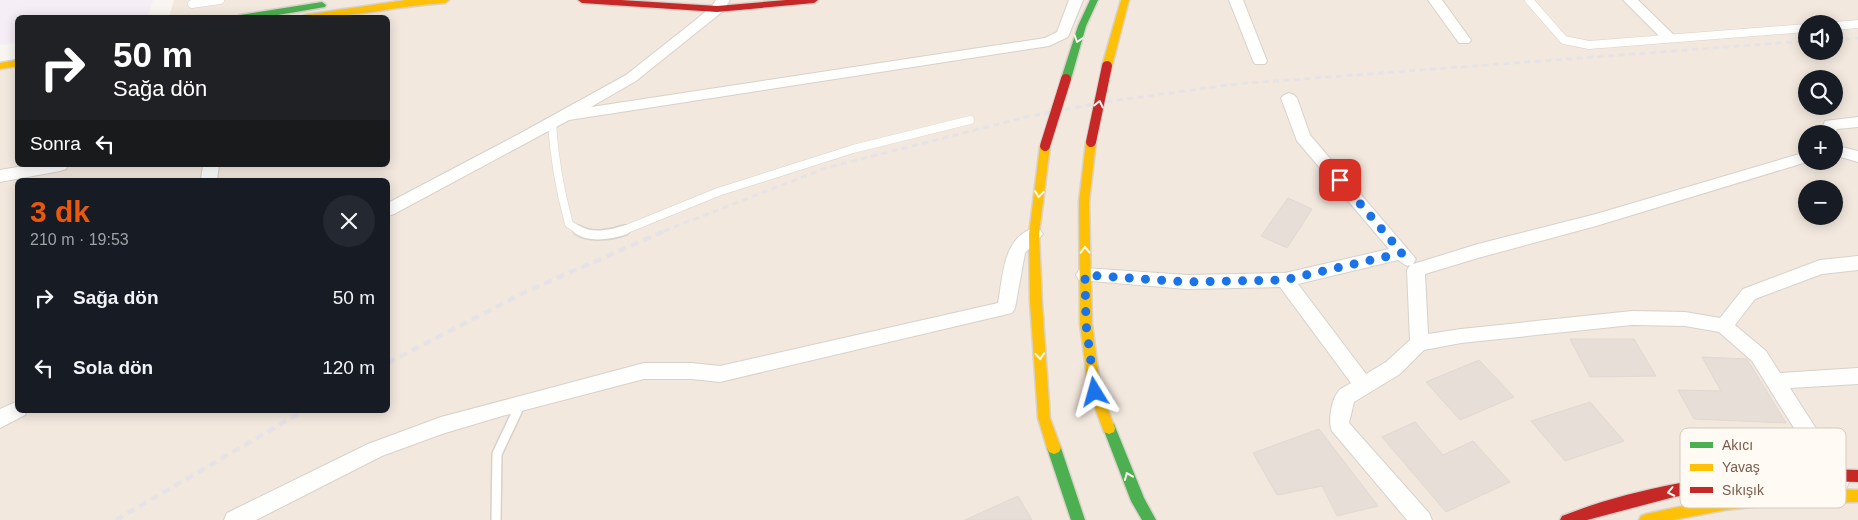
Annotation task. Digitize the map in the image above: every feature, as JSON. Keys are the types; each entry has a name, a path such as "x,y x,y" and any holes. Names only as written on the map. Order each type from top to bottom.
{"main road":[{"path":"256,15 326,2 361,0"},
{"path":"324,15 406,3 445,0"},
{"path":"582,0 720,5 814,0"},
{"path":"738,0 756,4"},
{"path":"1078,520 1044,418 1036,302 1034,234 1045,146 1082,26 1094,0"},
{"path":"1125,0 1107,66 1091,142 1084,202 1086,324 1095,392 1138,501 1149,520"},
{"path":"0,56 15,54"},
{"path":"0,66 15,64"},
{"path":"1567,520 1650,497 1680,491"},
{"path":"1660,518 1701,508"}],"street":[{"path":"566,115 616,109 1049,42 1063,34 1076,0"},
{"path":"1236,0 1260,61"},
{"path":"1435,0 1464,40"},
{"path":"1630,0 1669,38"},
{"path":"390,209 552,123 631,78 720,5"},
{"path":"1289,98 1302,136 1416,270 1419,343"},
{"path":"1830,125 1858,122"},
{"path":"1843,153 1858,158"},
{"path":"1416,270 1478,251 1596,220 1798,159"},
{"path":"0,176 49,167"},
{"path":"236,520 290,491 375,450 441,426 521,403 644,371 692,371 720,374 1006,308 1017,250 1034,234"},
{"path":"1085,275 1187,282 1284,280 1402,253"},
{"path":"1724,326 1749,294 1820,268 1858,263"},
{"path":"1284,280 1364,386"},
{"path":"1421,520 1340,425 1345,397 1393,368 1419,343 1478,334 1632,318 1685,319 1724,326 1759,356 1805,428"},
{"path":"1775,381 1858,376"},
{"path":"0,419 15,411"},
{"path":"1650,497 1660,518"}],"lane":[{"path":"192,4 220,0"},
{"path":"1529,0 1564,40 1597,45 1798,29"},
{"path":"1843,25 1858,24"},
{"path":"552,123 554,158 559,190 569,224 586,235 617,233 718,192 852,149 970,120"},
{"path":"496,520 498,454 521,403"}],"shaded area":[{"path":"0,0 153,0 149,15 15,15 15,43 0,45"},
{"path":"174,0 1858,0 1858,520 0,520 0,67 15,65 15,167 390,167 390,15 170,15"}],"building":[{"path":"1288,198 1312,209 1287,248 1261,236"},
{"path":"1570,339 1634,339 1656,376 1590,377"},
{"path":"1702,357 1747,359 1786,423 1694,419 1678,390 1721,391"},
{"path":"1479,360 1514,397 1460,420 1426,382"},
{"path":"1590,402 1624,441 1565,461 1531,421"},
{"path":"1415,422 1443,455 1473,441 1510,482 1446,512 1382,437"},
{"path":"1319,429 1378,506 1337,516 1322,486 1277,495 1253,453"},
{"path":"1018,496 1032,520 965,520"}],"railway":[{"path":"1843,39 1858,38"},
{"path":"664,231 826,168 1026,117 1104,102 1236,84 1798,42"},
{"path":"390,362 525,292 667,230"},
{"path":"116,520 300,413"}],"traffic: fast":[{"path":"1066,79 1082,26 1094,0"},
{"path":"259,15 322,5"},
{"path":"1109,428 1138,501 1149,520"},
{"path":"1054,448 1078,520"}],"traffic: slow":[{"path":"325,15 406,3 445,0"},
{"path":"1107,66 1125,0"},
{"path":"0,66 15,64"},
{"path":"1091,142 1084,202 1086,324 1095,392 1109,428"},
{"path":"1045,146 1034,234 1036,302 1044,418 1054,448"},
{"path":"1846,496 1858,496"},
{"path":"1646,520 1703,508"}],"traffic: jam":[{"path":"582,0 717,9 814,0"},
{"path":"1091,142 1107,66"},
{"path":"1045,146 1066,79"},
{"path":"1846,476 1858,476"},
{"path":"1567,520 1638,499 1680,490"}],"route":[{"path":"1095,392 1086,324 1085,275 1187,282 1284,280 1402,253 1340,180"}]}
